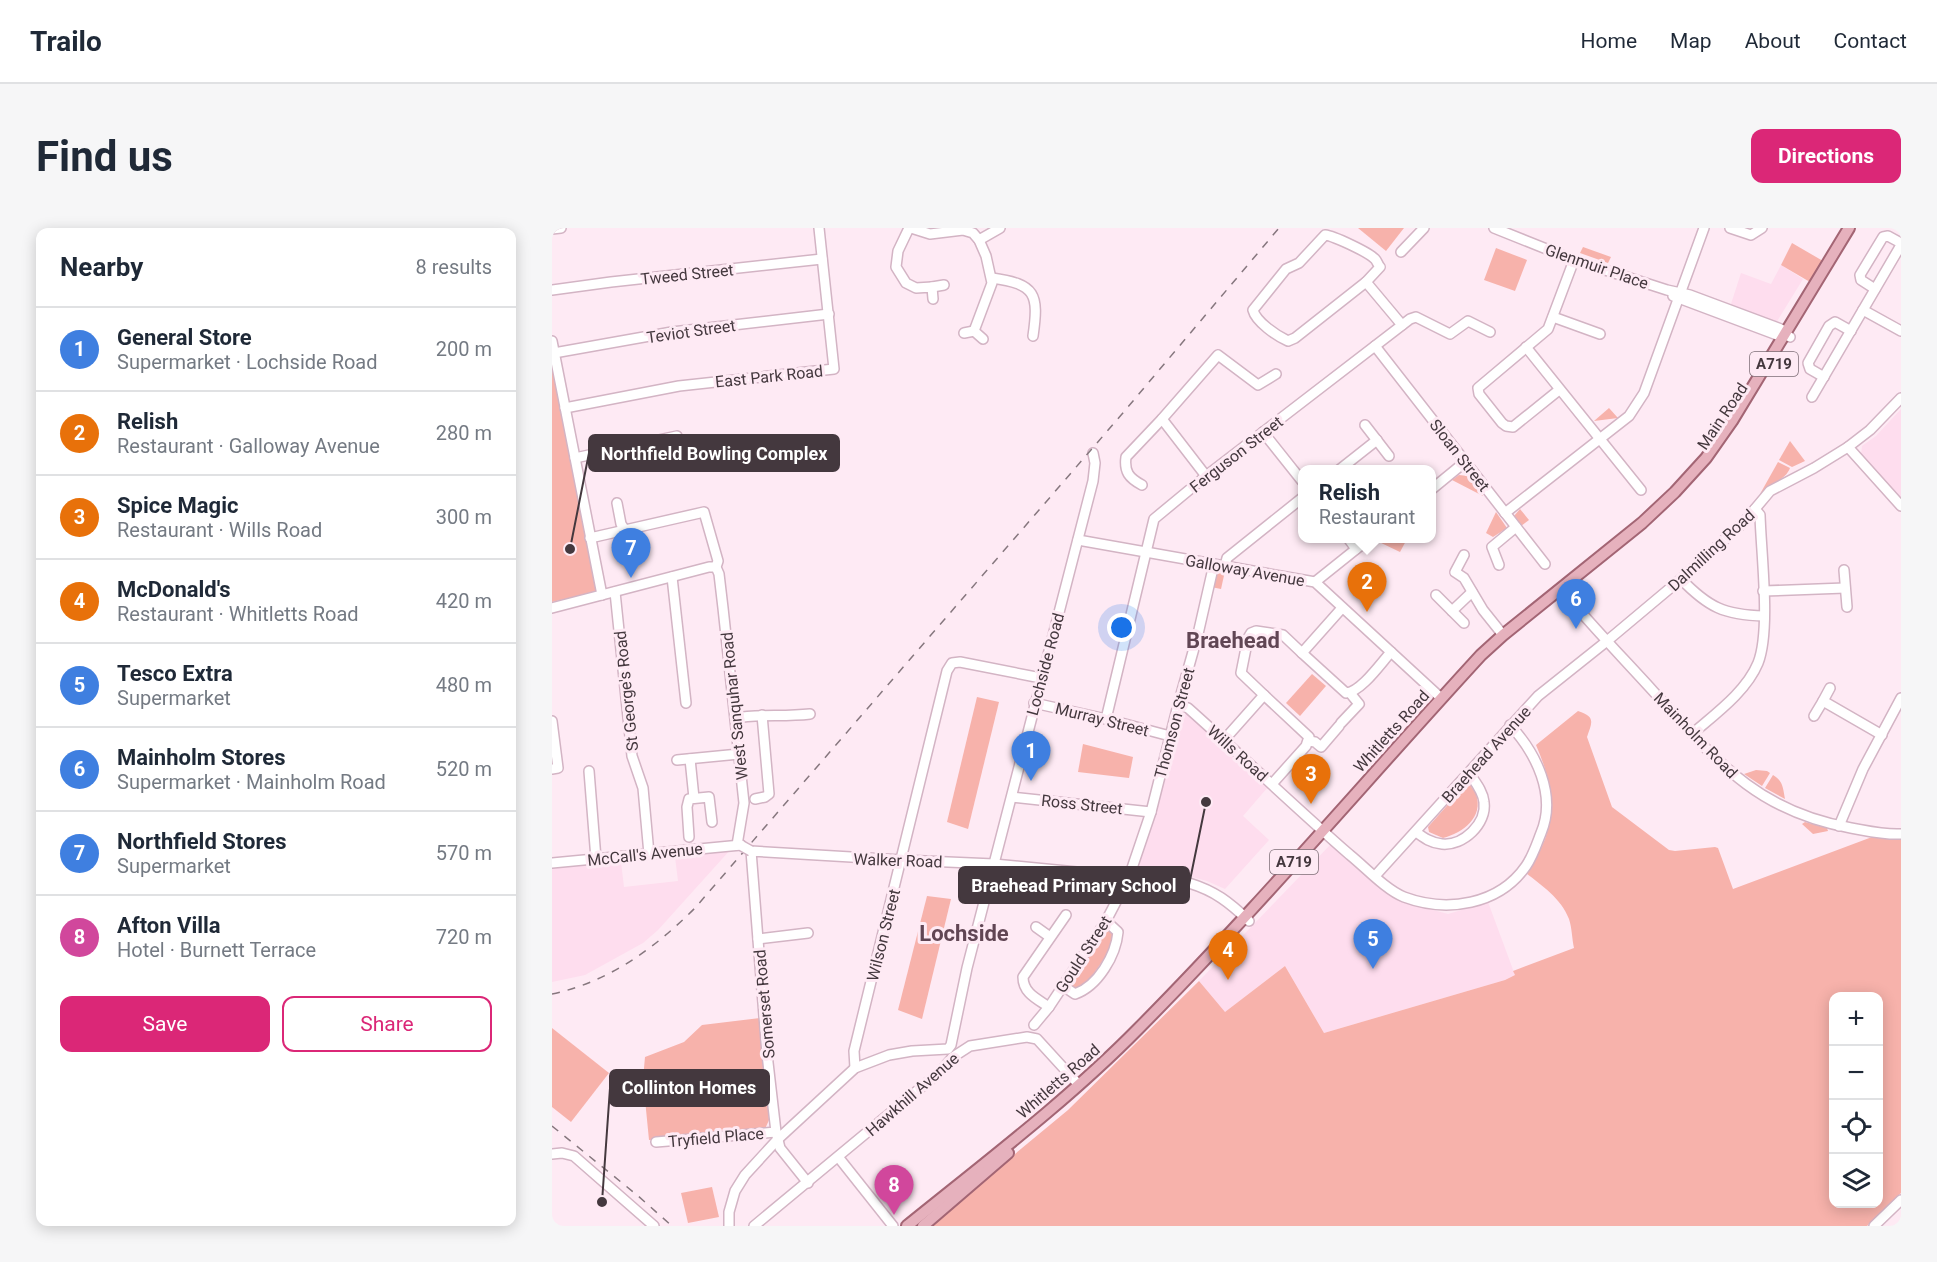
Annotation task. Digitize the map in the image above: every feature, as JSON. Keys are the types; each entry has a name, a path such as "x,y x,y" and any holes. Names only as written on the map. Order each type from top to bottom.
{"main road":[{"name":"Main Road","path":"1679,493 1709,464 1737,424 1849,228"},
{"name":"Main Road","path":"1786,335 1857,228"},
{"name":"Whitletts Road","path":"923,1226 1083,1090 1247,919 1473,671 1505,640 1679,493"},
{"name":"Whitletts Road","path":"1325,833 1481,655 1503,635 1563,592"},
{"name":"Whitletts Road","path":"907,1226 1079,1085 1247,919"}],"street":[{"path":"552,229 561,228"},
{"name":"East Park Road","path":"565,408 679,386 834,369 819,228"},
{"path":"944,285 916,288 906,283 896,267 898,251 910,228 930,234 963,230 973,234 979,240 992,278 969,332 983,339"},
{"path":"979,240 1000,228"},
{"path":"1401,252 1424,228"},
{"name":"Glenmuir Place","path":"1494,228 1574,260 1781,329 1786,335"},
{"path":"1504,513 1629,416 1644,393 1704,228"},
{"path":"1730,228 1751,235 1762,228"},
{"path":"1325,235 1333,236 1374,258 1380,267 1366,282 1295,338 1288,340 1275,334 1254,316 1253,310 1256,304 1286,269 1299,263 1325,235"},
{"path":"1812,396 1851,331 1901,244 1888,236 1883,237 1860,275 1861,280 1875,289"},
{"name":"Tweed Street","path":"552,290 822,259"},
{"path":"1559,390 1513,427 1502,423 1479,394 1478,388 1548,329 1574,260"},
{"path":"992,278 1011,280 1027,287 1035,300 1037,310 1033,336"},
{"path":"1366,282 1402,325 1416,317 1450,334 1468,321 1490,332"},
{"path":"932,288 933,299"},
{"path":"1863,310 1901,331"},
{"name":"Teviot Street","path":"554,353 672,332 829,314"},
{"path":"1553,317 1600,334"},
{"path":"1824,377 1810,369 1808,365 1818,344 1833,322 1851,331"},
{"name":"Ferguson Street","path":"1106,719 1154,519 1206,476 1402,325"},
{"path":"552,341 602,595"},
{"name":"Sloan Street","path":"1375,346 1545,564"},
{"path":"1526,347 1641,490"},
{"path":"1142,485 1131,479 1127,472 1126,457 1218,355 1258,385 1276,374"},
{"name":"Dalmilling Road","path":"1607,642 1744,522 1770,491 1848,447 1870,430 1901,398"},
{"path":"1162,419 1206,476"},
{"path":"1365,425 1389,456"},
{"path":"1263,432 1298,476"},
{"path":"575,458 677,436"},
{"path":"1345,465 1377,440"},
{"path":"1848,447 1901,506"},
{"name":"Lochside Road","path":"855,1068 889,1055 948,1049 951,1045 1034,703 1093,481 1095,464 1093,453"},
{"path":"1436,485 1465,462"},
{"path":"1225,566 1227,558 1298,501"},
{"path":"590,538 625,530 621,524 617,503"},
{"path":"1692,734 1741,689 1758,663 1763,642 1764,616 1760,515 1755,510"},
{"name":"West Sanquhar Road","path":"625,530 704,512 718,561 716,567 719,574 739,754 744,803 740,845"},
{"path":"1744,522 1760,530"},
{"path":"1499,565 1492,547 1516,527"},
{"name":"Galloway Avenue","path":"1078,540 1315,582 1441,698"},
{"path":"1352,543 1356,549"},
{"path":"1315,582 1364,543"},
{"path":"1464,555 1455,572 1464,578 1483,610 1503,635"},
{"name":"Thomson Street","path":"1151,812 1197,640 1214,564"},
{"path":"552,608 716,567"},
{"path":"1844,570 1847,607"},
{"path":"672,577 686,703"},
{"path":"1681,579 1697,596 1711,606 1725,612 1764,616"},
{"path":"1763,591 1845,588"},
{"name":"St George's Road","path":"615,592 632,756 643,788 650,854"},
{"path":"1452,611 1472,592"},
{"name":"Mainholm Road","path":"1563,592 1729,772 1775,804 1812,819 1839,826 1901,834"},
{"path":"1436,595 1464,623"},
{"path":"1302,653 1342,608"},
{"path":"1256,631 1283,635 1346,693 1350,693 1359,704 1321,747 1309,741 1306,733 1241,673 1251,633 1256,631"},
{"name":"Braehead Avenue","path":"1375,876 1538,696 1607,642"},
{"path":"1350,693 1358,689 1391,652"},
{"name":"Wilson Street","path":"855,1068 854,1051 947,671 952,663 960,662 1041,678"},
{"path":"1814,716 1830,688"},
{"path":"1224,740 1264,695"},
{"path":"1839,826 1863,769 1901,698"},
{"path":"1823,701 1882,735"},
{"name":"Murray Street","path":"1034,703 1170,736"},
{"name":"Wills Road","path":"1178,705 1188,708 1375,876 1401,896 1427,904 1454,905 1494,895 1513,883 1528,864 1546,822 1546,792 1540,769 1532,752 1510,725"},
{"path":"735,718 810,714"},
{"path":"754,799 767,796 769,789 762,715"},
{"path":"552,721 558,768 552,769"},
{"path":"1272,784 1309,741"},
{"path":"677,760 739,754"},
{"path":"690,759 694,798"},
{"path":"589,771 596,859"},
{"path":"1416,832 1429,841 1443,844 1454,843 1465,838 1475,829 1482,819 1484,800 1478,785 1469,773"},
{"path":"689,837 684,820 687,803 694,798 709,797 715,809 712,822"},
{"name":"Ross Street","path":"1012,797 1151,812"},
{"name":"Gould Street","path":"1034,1025 1049,1007 1106,921 1129,877 1151,812"},
{"path":"740,845 751,851"},
{"name":"McCall's Avenue","path":"552,863 740,845"},
{"name":"Walker Road","path":"751,851 994,864 1189,883 1208,889 1222,897 1247,919"},
{"name":"Somerset Road","path":"751,851 767,1054 777,1135 780,1148 808,1183"},
{"path":"1049,1007 1026,991 1023,977 1066,915"},
{"path":"1063,986 1075,994 1080,992 1098,976 1107,963 1118,932 1106,921"},
{"path":"1036,927 1050,937"},
{"path":"758,939 808,933"},
{"name":"Hawkhill Avenue","path":"754,1226 970,1046 1027,1036 1037,1039 1079,1085"},
{"path":"729,1226 729,1212 735,1191 745,1175 777,1135 855,1068"},
{"name":"Tryfield Place","path":"656,1142 777,1135"},
{"path":"552,1154 562,1153 574,1156 654,1226"},
{"path":"838,1158 893,1226"},
{"path":"1874,1226 1901,1200"}],"shaded area":[{"path":"1358,228 1404,228 1386,251"},
{"path":"1792,243 1823,261 1810,282 1781,265"},
{"path":"1583,247 1611,257 1608,263 1580,253"},
{"path":"1496,248 1527,260 1515,291 1484,280"},
{"path":"1781,265 1803,279 1776,323 1730,307 1741,273 1771,284"},
{"path":"552,359 596,592 552,602"},
{"path":"1609,408 1618,418 1594,421"},
{"path":"1901,409 1901,497 1861,455 1862,446 1876,436"},
{"path":"1790,441 1805,461 1792,467 1779,460"},
{"path":"1778,462 1790,468 1788,472 1760,494"},
{"path":"1459,475 1468,476 1483,496 1452,480"},
{"path":"1520,509 1529,520 1521,526 1514,516"},
{"path":"1496,512 1507,528 1493,537 1486,533"},
{"path":"1381,543 1405,543 1400,552"},
{"path":"1219,570 1225,571 1221,589 1211,587 1213,574"},
{"path":"1312,674 1326,686 1300,716 1286,703"},
{"path":"977,697 999,702 968,829 947,822"},
{"path":"1578,711 1588,715 1591,724 1587,737 1612,807 1669,850 1718,848 1733,889 1872,837 1901,837 1901,1193 1867,1226 928,1226 1068,1110 1199,981 1225,1012 1285,966 1324,1033 1505,980 1515,975 1513,971 1574,948 1566,912 1550,893 1526,873 1544,842 1549,826 1551,795 1536,745"},
{"path":"1184,712 1268,787 1243,816 1269,840 1225,889 1192,877 1142,871 1137,866 1150,829 1179,714"},
{"path":"1083,744 1133,757 1129,778 1078,772"},
{"path":"1756,770 1770,773 1762,786 1744,774"},
{"path":"1773,775 1781,782 1785,799 1765,788"},
{"path":"1468,782 1478,802 1477,810 1470,823 1458,832 1443,838 1429,832 1428,827"},
{"path":"1805,822 1827,828 1828,831 1813,834 1802,824"},
{"path":"1332,843 1400,901 1448,914 1488,902 1515,975 1505,980 1324,1033 1285,966 1224,1013 1199,981"},
{"path":"731,849 658,930 643,943 585,975 552,982 552,868 621,862 624,887 678,881 675,857"},
{"path":"927,896 951,899 922,1019 898,1010"},
{"path":"1108,928 1115,931 1111,949 1092,979 1075,990 1068,985"},
{"path":"760,1018 769,1120 765,1129 649,1140 643,1079 645,1057 684,1042 702,1025"},
{"path":"552,1028 609,1073 571,1122 552,1107"},
{"path":"712,1187 719,1217 688,1223 681,1193"}],"railway":[{"path":"552,994 593,981 630,962 664,937 695,908 1122,414 1279,228"},
{"path":"552,1126 672,1226"}],"place":[{"name":"Northfield Bowling Complex","path":"570,549"},
{"name":"Northfield Stores","path":"631,578"},
{"name":"Relish","path":"1367,612"},
{"name":"Mainholm Stores","path":"1576,629"},
{"name":"General Store","path":"1031,781"},
{"name":"Braehead Primary School","path":"1206,802"},
{"name":"Spice Magic","path":"1311,804"},
{"name":"Tesco Extra","path":"1373,969"},
{"name":"McDonald's","path":"1228,980"},
{"name":"Collinton Homes","path":"602,1202"},
{"name":"Afton Villa","path":"894,1215"}],"district":[{"name":"Braehead","path":"1233,640"},
{"name":"Lochside","path":"964,933"}]}
